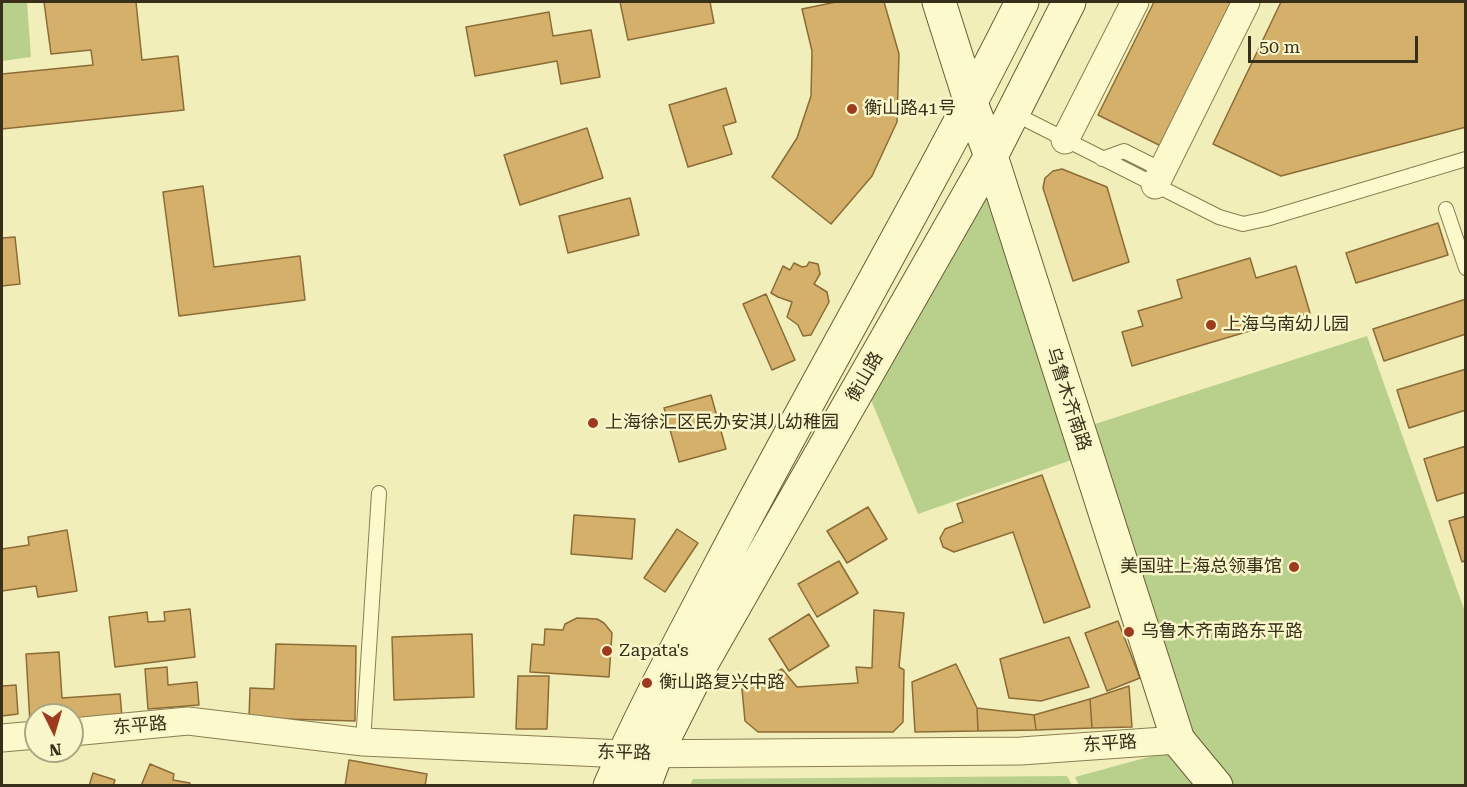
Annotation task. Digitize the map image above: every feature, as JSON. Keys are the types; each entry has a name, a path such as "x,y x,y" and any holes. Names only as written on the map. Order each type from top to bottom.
{"main road":[{"name":"乌鲁木齐南路","path":"939,2 971,104 991,156 1178,740 1216,786"},
{"path":"610,786 624,754 775,460 971,104 1022,2"},
{"name":"衡山路","path":"644,786 656,754 703,661 991,156 1069,2"}],"street":[{"path":"1065,140 1135,2"},
{"path":"1153,175 1246,2"},
{"name":"东平路","path":"84,731 188,721 363,742 624,754 1020,751 1178,740"},
{"path":"2,738 24,736"}],"lane":[{"path":"1012,113 1102,159 1153,175"},
{"path":"1102,159 1124,151 1153,175 1219,217 1243,224 1466,159"},
{"path":"1446,209 1466,268"},
{"path":"363,742 379,493"}],"green space":[{"path":"2,2 27,2 31,57 2,61"},
{"path":"988,180 1077,458 918,514 869,395"},
{"path":"1367,336 1465,612 1465,785 1234,785 1193,735 1092,425"},
{"path":"1167,752 1197,785 1079,785 1075,777"},
{"path":"1067,776 1072,785 690,785 693,779"}],"building":[{"path":"44,2 136,2 142,60 178,56 184,110 2,129 2,74 93,65 91,50 51,54"},
{"path":"620,2 710,2 714,23 628,40"},
{"name":"衡山路41号","path":"836,2 884,2 899,54 897,122 872,176 831,224 772,177 797,138 811,96 812,51 802,9"},
{"path":"1154,2 1235,2 1163,147 1098,115"},
{"path":"1281,2 1466,2 1466,127 1281,176 1213,144"},
{"path":"549,12 553,36 591,30 600,77 561,84 557,61 475,76 466,27"},
{"path":"726,88 736,122 723,126 732,154 688,167 669,105"},
{"path":"587,128 603,178 520,205 504,155"},
{"path":"1062,169 1107,187 1129,262 1073,281 1043,188 1045,178 1053,171"},
{"path":"203,186 214,267 300,256 305,300 179,316 163,192"},
{"path":"630,198 639,235 568,253 559,216"},
{"path":"1438,223 1448,255 1356,283 1346,253"},
{"path":"15,237 20,284 2,286 2,238"},
{"path":"1250,258 1256,278 1296,266 1310,313 1132,366 1122,332 1143,326 1138,311 1182,298 1177,280"},
{"path":"809,262 818,264 820,274 814,284 827,292 829,302 811,335 803,336 798,325 787,317 792,302 771,293 783,266 790,270 794,263 802,267 807,266"},
{"path":"766,294 795,360 772,370 743,304"},
{"path":"1466,299 1466,334 1384,361 1373,329"},
{"path":"1466,369 1466,410 1409,428 1397,390"},
{"path":"711,395 726,449 679,462 664,408"},
{"path":"1466,446 1466,492 1437,501 1424,459"},
{"path":"1042,475 1090,607 1044,623 1013,532 954,552 943,547 940,538 945,529 963,522 957,504"},
{"path":"868,507 887,539 847,563 827,531"},
{"path":"574,515 635,519 632,559 571,554"},
{"path":"1466,516 1466,560 1462,562 1449,521"},
{"path":"677,529 698,543 665,592 644,578"},
{"path":"67,530 77,591 38,597 36,586 2,591 2,549 29,545 28,537"},
{"path":"839,561 858,593 817,617 798,584"},
{"path":"190,609 195,657 115,667 109,617 147,612 148,622 165,621 164,612"},
{"path":"874,610 904,613 899,667 904,670 903,722 893,732 758,732 745,721 742,689 782,669 797,687 858,683 856,667 872,668"},
{"path":"809,614 829,646 789,671 769,639"},
{"path":"577,618 597,619 604,623 612,633 609,677 530,672 532,644 544,645 545,629 563,630 565,624"},
{"path":"1118,621 1140,678 1107,691 1085,633"},
{"path":"472,634 474,697 394,700 392,637"},
{"path":"1069,637 1089,687 1041,701 1009,698 1000,659"},
{"path":"276,644 356,646 355,721 249,718 250,688 274,689"},
{"path":"59,652 62,698 120,694 122,717 84,720 84,703 29,703 26,654"},
{"path":"956,664 977,708 978,731 915,732 912,682"},
{"path":"167,667 168,685 197,682 199,705 148,709 145,669"},
{"path":"518,676 549,676 547,729 516,729"},
{"path":"16,685 18,714 2,716 2,686"},
{"path":"1129,686 1132,727 1092,728 1090,699"},
{"path":"1090,699 1092,728 1036,730 1034,715"},
{"path":"977,708 1034,715 1036,730 978,731"},
{"path":"349,760 427,774 425,786 345,786"},
{"path":"150,764 174,774 173,780 190,783 189,786 141,786"},
{"path":"93,773 115,780 113,786 89,786"}],"place":[{"name":"衡山路41号","path":"852,109"},
{"name":"上海乌南幼儿园","path":"1211,325"},
{"name":"上海徐汇区民办安淇儿幼稚园","path":"593,423"},
{"name":"美国驻上海总领事馆","path":"1294,567"},
{"name":"乌鲁木齐南路东平路","path":"1129,632"},
{"name":"Zapata's","path":"607,651"},
{"name":"衡山路复兴中路","path":"647,683"}]}
